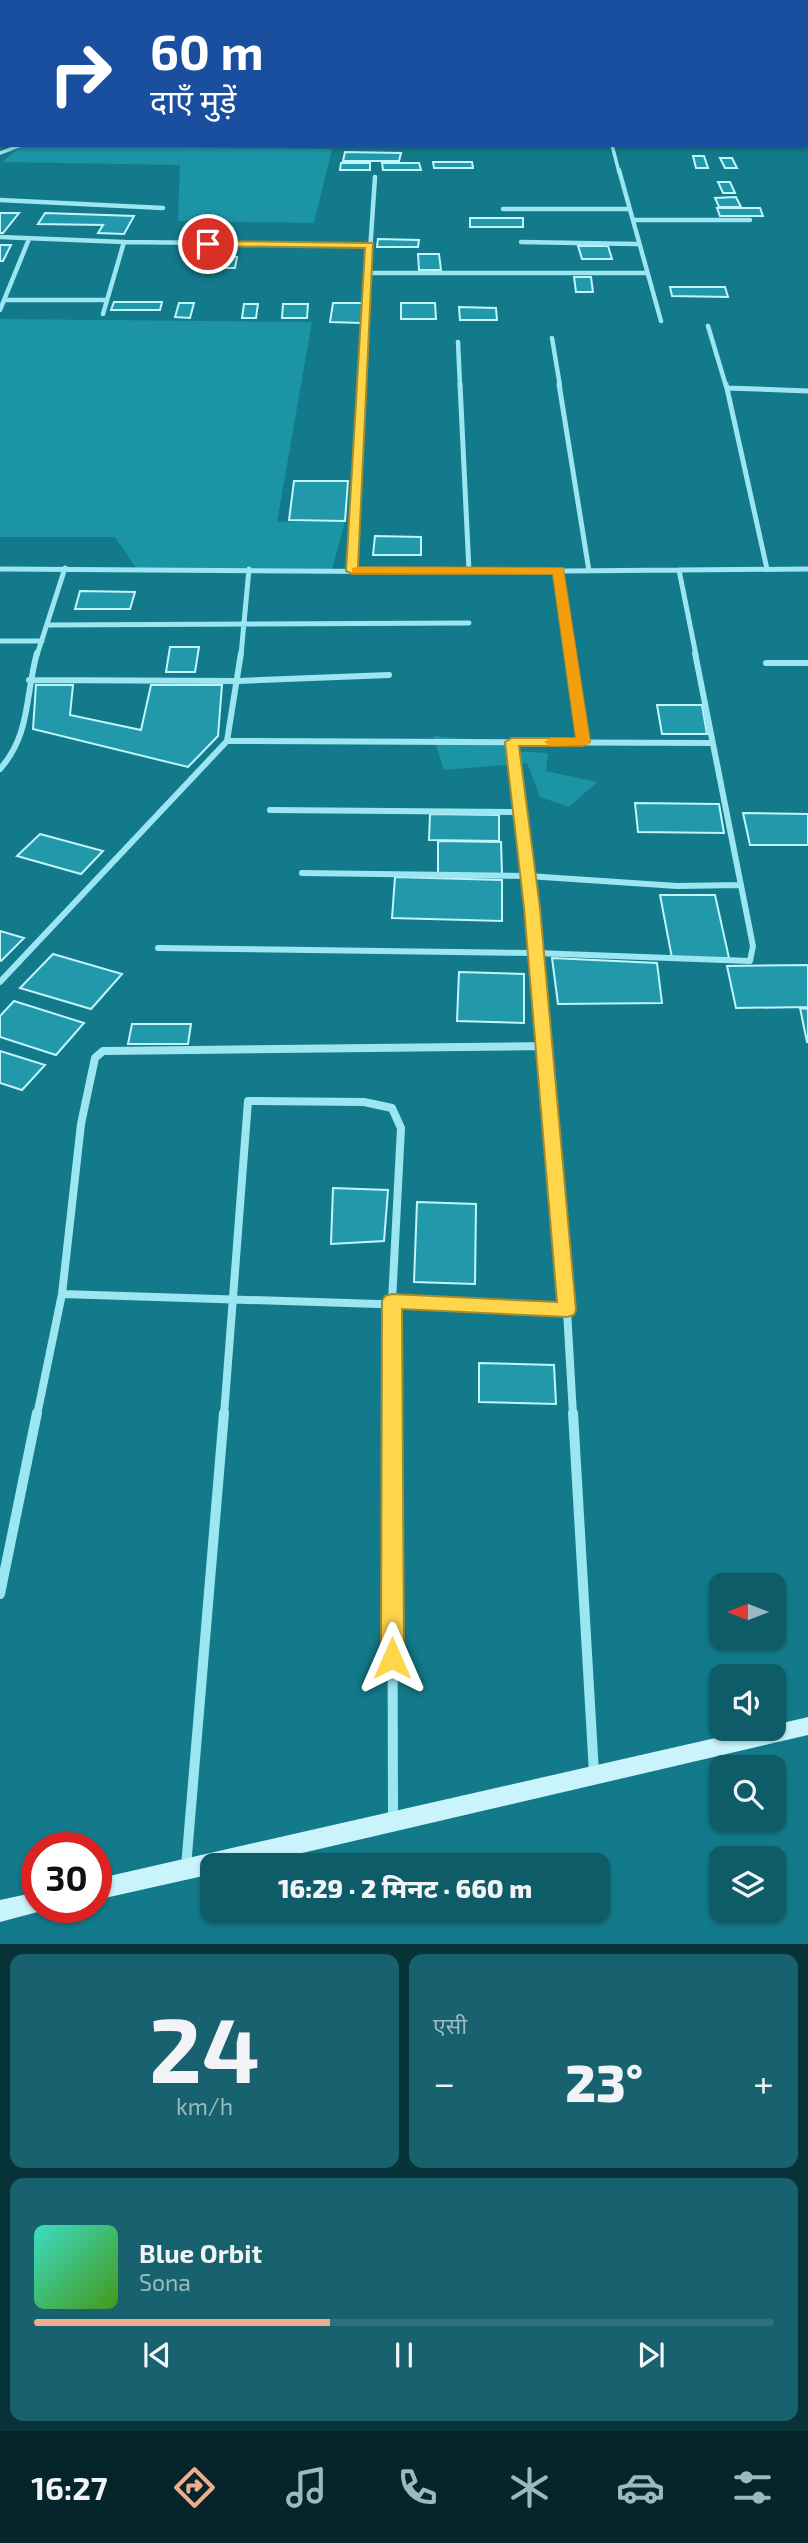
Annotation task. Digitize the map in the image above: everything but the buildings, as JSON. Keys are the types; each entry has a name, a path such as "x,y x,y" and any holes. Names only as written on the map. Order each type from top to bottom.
{"street":[{"path":"613,147 637,244 661,321"},
{"path":"352,571 375,177"},
{"path":"0,200 163,208"},
{"path":"503,209 629,209"},
{"path":"633,220 750,220"},
{"path":"0,237 124,242 370,245"},
{"path":"0,310 29,239"},
{"path":"103,314 124,242"},
{"path":"521,242 637,244"},
{"path":"368,273 647,273"},
{"path":"5,300 107,300"},
{"path":"708,326 727,388 767,569"},
{"path":"552,338 589,570"},
{"path":"458,342 469,571"},
{"path":"727,388 808,391"},
{"path":"0,769 20,747 24,733 29,680 65,568"},
{"path":"0,569 808,569"},
{"path":"0,982 227,741 238,681 249,569"},
{"path":"158,948 536,953 750,961 753,946 679,570"},
{"path":"558,571 583,742"},
{"path":"47,625 469,623"},
{"path":"0,641 42,641"},
{"path":"766,663 808,663"},
{"path":"29,680 238,681 389,676"},
{"path":"227,741 712,743"},
{"path":"512,742 536,953 567,1310 594,1777"},
{"path":"270,810 520,812"},
{"path":"302,873 528,876 677,886 741,885"},
{"path":"0,1594 62,1294 81,1124 95,1058 103,1051 544,1046"},
{"path":"185,1871 234,1300 248,1101 364,1102 392,1108 401,1128 392,1301 393,1823"},
{"path":"62,1294 234,1300 392,1301 567,1310"},
{"path":"112,1887 808,1726"},
{"path":"0,1911 21,1906"}],"shaded area":[{"path":"21,147 332,149 314,223 178,221 180,165 2,162"},
{"path":"0,319 312,322 277,522 345,521 332,570 136,568 115,537 0,537"},
{"path":"433,736 499,742 510,751 548,753 546,771 597,782 569,807 540,797 527,763 444,770"}],"slow traffic":[{"path":"356,571 558,571 583,742 550,742"}],"route":[{"path":"208,244 370,245 352,571 558,571 583,742 512,742 532,908 567,1310 392,1301 392,1658"}]}
